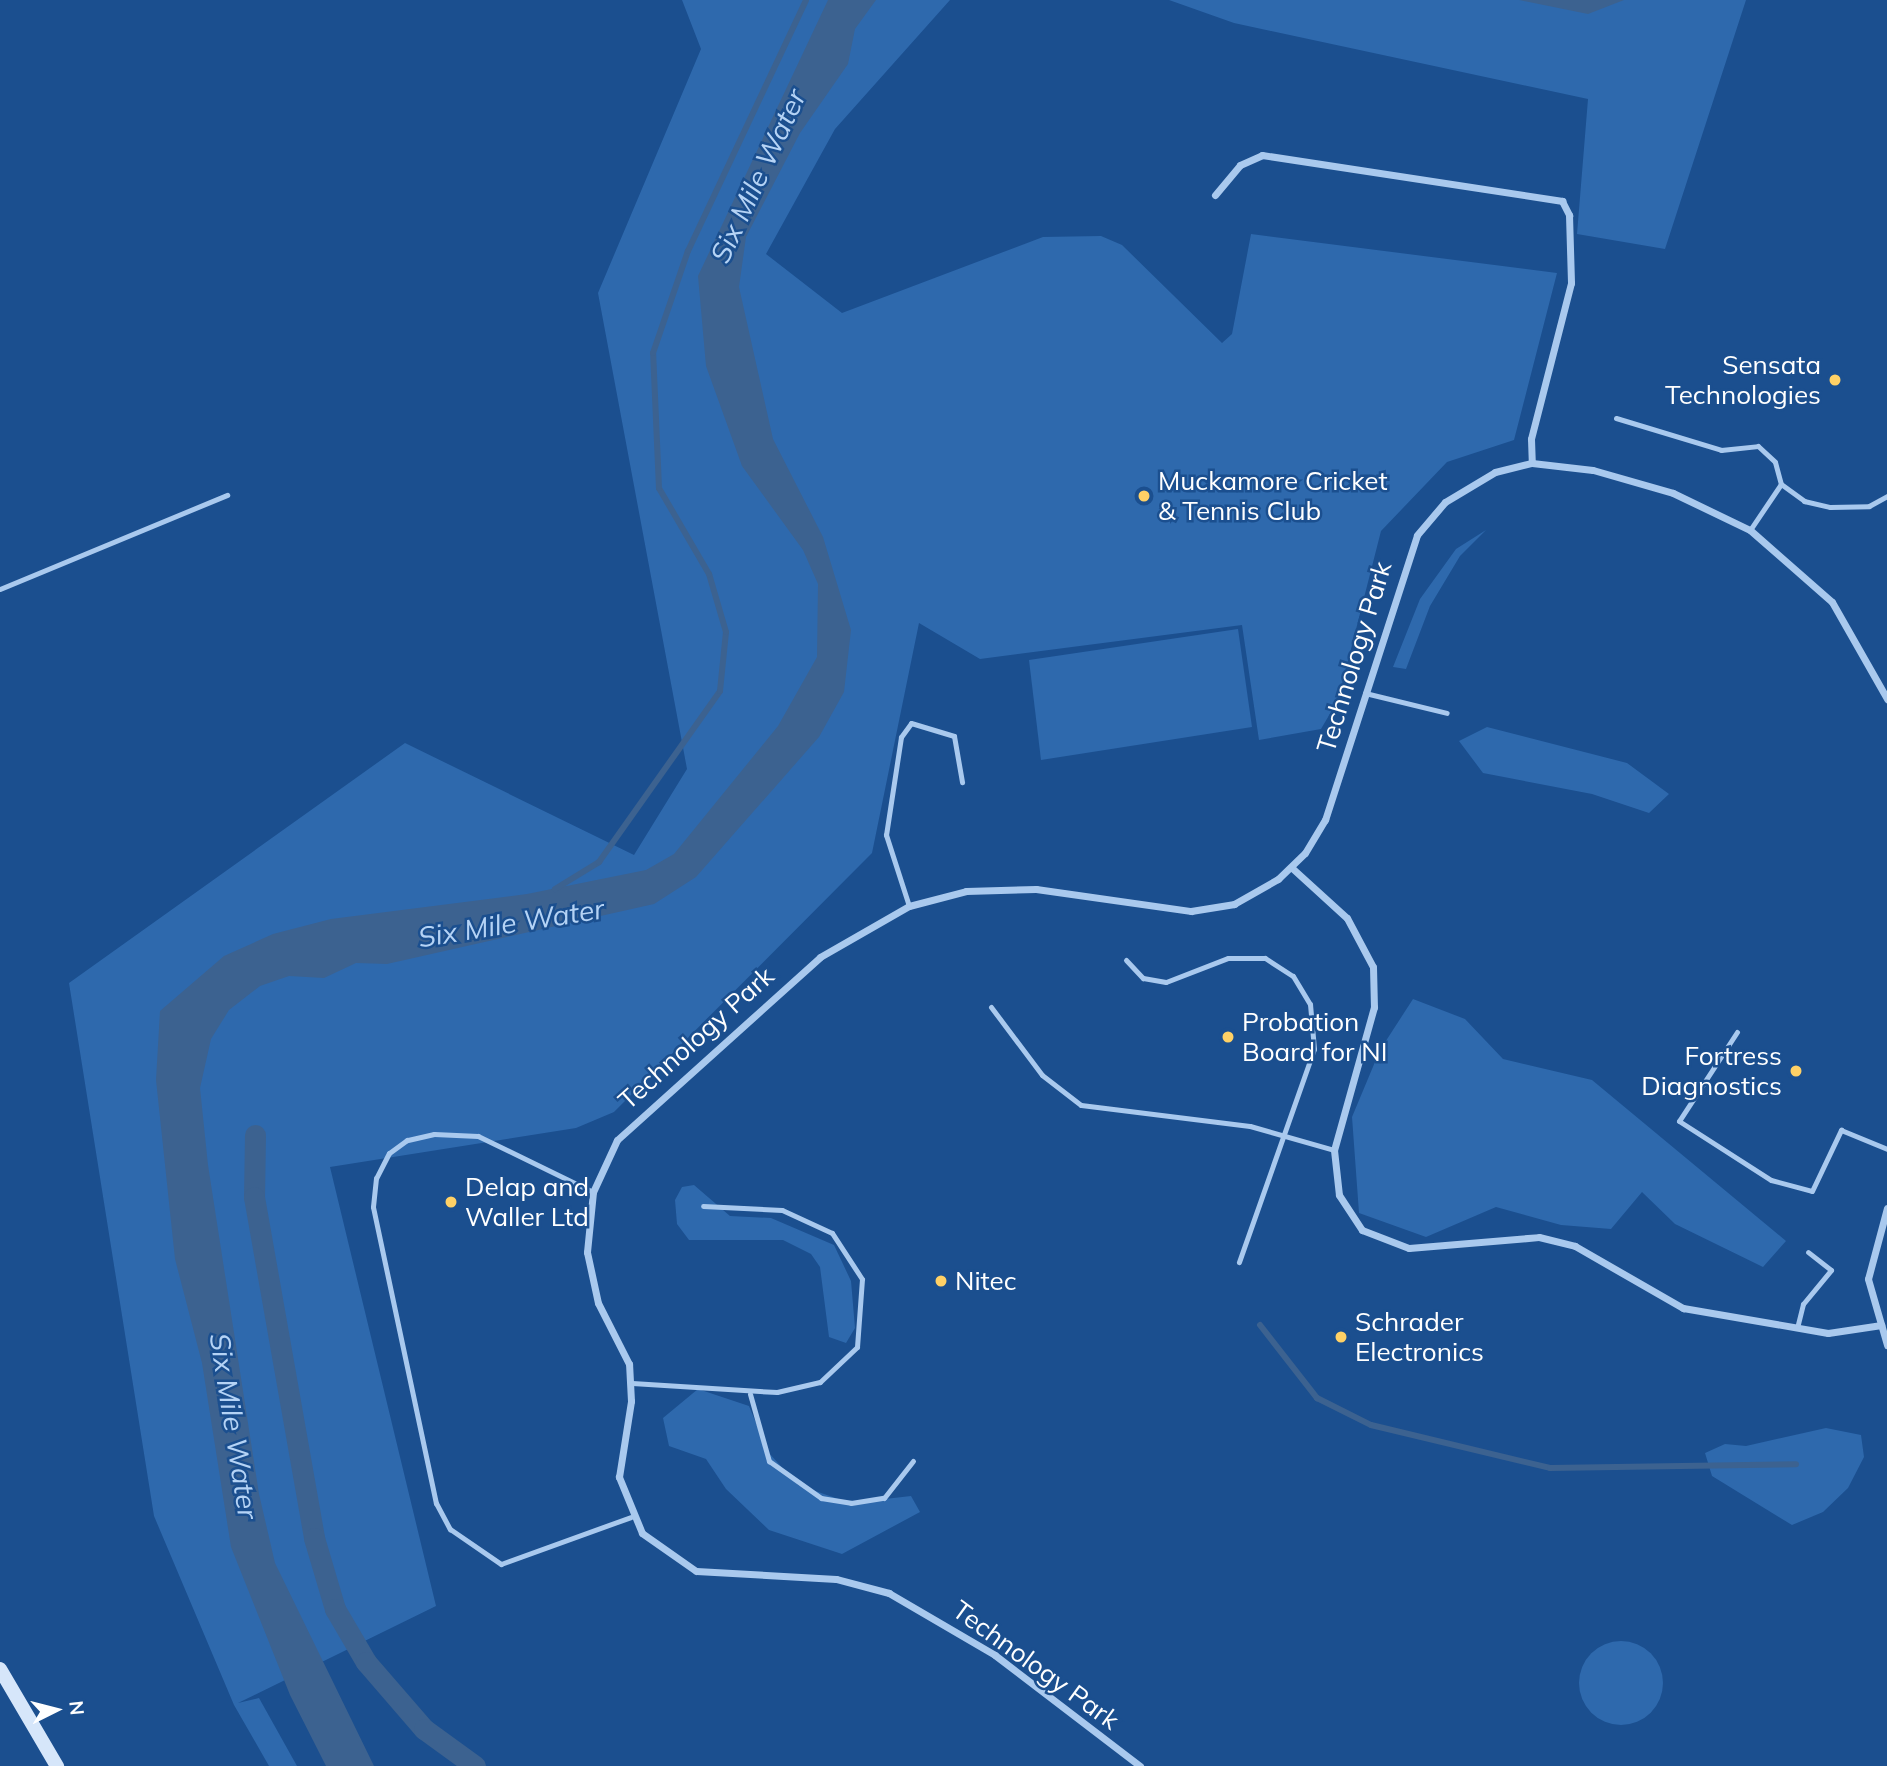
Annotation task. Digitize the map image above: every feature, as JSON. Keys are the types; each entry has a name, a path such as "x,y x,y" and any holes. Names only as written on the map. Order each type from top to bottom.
{"street":[{"path":"1215,195 1240,165 1262,155 1562,201 1569,215 1571,283 1531,439 1532,463"},
{"name":"Technology Park","path":"632,1383 593,1289 587,1233 593,1192 617,1140 652,1102 820,957 909,906 966,891 1022,889 1214,909 1252,896 1292,868 1325,820 1407,554 1431,516 1482,478 1532,463 1593,470 1673,493 1750,530 1832,602 1887,699"},
{"path":"1292,868 1347,918 1373,967 1374,1007 1334,1150 1345,1208 1376,1240 1409,1248 1539,1237 1575,1246 1683,1308 1797,1328 1853,1332 1881,1325"},
{"path":"1887,1208 1868,1279 1887,1345"},
{"path":"631,1517 619,1464 632,1383"},
{"name":"Technology Park","path":"631,1517 669,1557 696,1571 836,1579 889,1593 995,1655 1140,1766"},
{"path":"0,1669 57,1766"}],"lane":[{"path":"1616,418 1721,450 1758,446 1775,462 1781,484 1804,501 1830,507 1869,506 1887,496"},
{"path":"1750,530 1781,484"},
{"path":"0,589 227,495"},
{"path":"1365,693 1447,713"},
{"path":"909,906 886,835 901,737 911,723 954,736 962,782"},
{"path":"1126,960 1143,978 1166,982 1228,958 1258,956 1296,980 1312,1010 1315,1042 1280,1132 1239,1262"},
{"path":"991,1007 1042,1075 1074,1102 1280,1132 1334,1150"},
{"path":"1737,1031 1679,1121 1771,1180 1812,1191 1842,1130 1887,1149"},
{"path":"593,1192 478,1136 434,1134 407,1140 389,1153 376,1178 373,1207 436,1503 450,1529 501,1564 631,1517"},
{"path":"632,1383 677,1382 750,1394 808,1387 841,1369 861,1334 862,1279 842,1244 802,1216 755,1205 703,1206"},
{"path":"1797,1328 1802,1304 1831,1270 1808,1252"},
{"path":"750,1394 769,1461 821,1498 850,1503 884,1497 914,1461"}],"shaded area":[{"path":"682,0 950,0 835,129 766,254 842,313 1043,237 1101,236 1122,245 1222,343 1232,334 1251,234 1557,273 1514,440 1447,462 1381,531 1338,700 1321,729 1259,740 1242,625 980,659 919,623 872,853 614,1112 576,1128 330,1167 436,1606 238,1703 259,1698 297,1766 269,1766 234,1705 154,1516 69,983 405,743 634,855 687,769 598,293 701,49"},
{"path":"1169,0 1746,0 1665,249 1577,234 1588,99 1234,23"},
{"path":"1486,530 1460,556 1430,606 1406,669 1393,667 1420,599 1456,549"},
{"path":"1238,629 1252,727 1041,760 1029,660"},
{"path":"1487,727 1627,763 1669,794 1649,813 1592,794 1483,773 1459,741"},
{"path":"1413,999 1465,1019 1503,1059 1592,1080 1786,1241 1763,1267 1675,1224 1642,1192 1611,1229 1561,1225 1496,1207 1426,1237 1359,1213 1352,1117 1380,1050"},
{"path":"694,1185 730,1216 771,1218 834,1245 851,1281 855,1328 846,1343 829,1337 820,1267 811,1254 783,1240 689,1240 677,1224 675,1200 682,1187"},
{"path":"698,1389 749,1406 768,1452 798,1485 850,1503 911,1496 920,1512 842,1554 769,1530 726,1489 706,1459 669,1446 663,1418"},
{"path":"1826,1428 1861,1435 1864,1457 1848,1488 1823,1512 1792,1525 1712,1476 1705,1453 1725,1444 1746,1446"},
{"path":"1621,1641 1637,1644 1651,1653 1660,1667 1663,1683 1660,1699 1651,1713 1637,1722 1621,1725 1605,1722 1591,1713 1582,1699 1579,1683 1582,1667 1591,1653 1605,1644"}],"water":[{"name":"Six Mile Water","path":"828,0 876,0 855,29 848,64 800,133 746,237 739,287 773,439 823,537 851,630 844,692 819,737 696,877 654,904 387,964 356,963 324,978 289,976 260,986 229,1010 211,1039 200,1088 208,1165 259,1494 275,1563 374,1766 326,1766 290,1695 231,1547 202,1363 175,1259 156,1080 160,1011 224,956 273,934 331,919 527,894 646,870 674,854 778,726 817,657 818,584 803,550 742,466 706,366 698,276"},
{"path":"1519,0 1624,0 1588,14"}],"waterway":[{"name":"Six Mile Water","path":"555,889 599,862 720,691 726,632 709,574 659,488 653,353 688,251 806,0"},
{"path":"255,1135 254,1197 314,1538 335,1609 366,1662 424,1729 475,1766"},
{"path":"1260,1325 1317,1398 1371,1425 1550,1468 1796,1464"}],"place":[{"name":"Sensata Technologies","path":"1835,380"},
{"name":"Muckamore Cricket & Tennis Club","path":"1144,496"},
{"name":"Probation Board for NI","path":"1228,1037"},
{"name":"Fortress Diagnostics","path":"1796,1071"},
{"name":"Delap and Waller Ltd","path":"451,1202"},
{"name":"Nitec","path":"941,1281"},
{"name":"Schrader Electronics","path":"1341,1337"}]}
